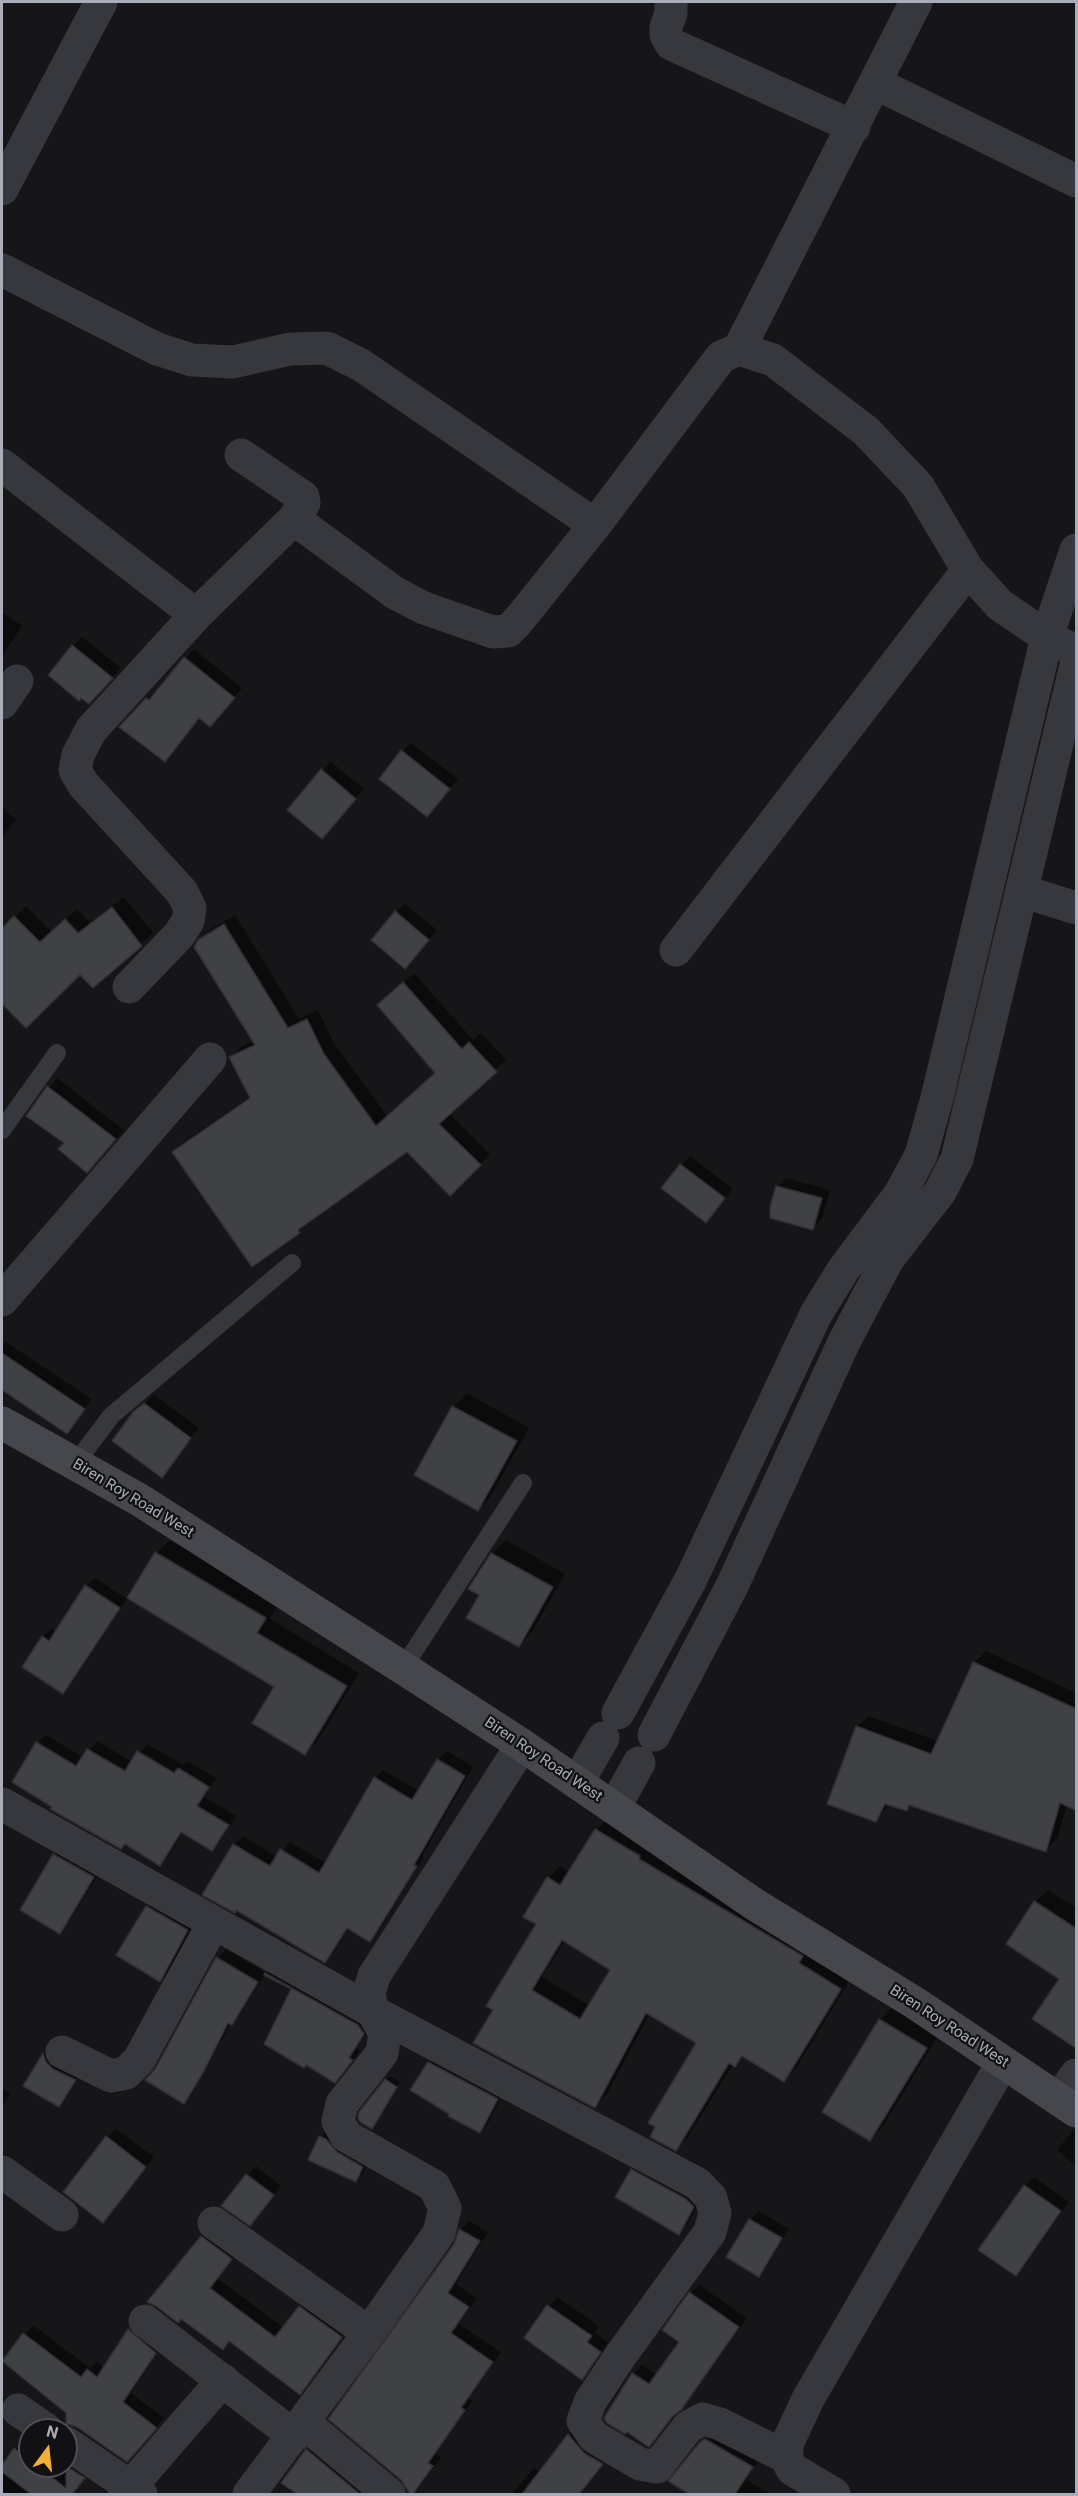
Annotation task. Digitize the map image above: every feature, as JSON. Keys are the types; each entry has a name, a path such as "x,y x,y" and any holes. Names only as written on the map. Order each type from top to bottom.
{"main road":[{"name":"Biren Roy Road West","path":"2,1423 138,1499 403,1668 522,1745 754,1904 915,2003 1003,2062 1071,2095"}],"street":[{"path":"2,189 101,2"},
{"path":"671,2 671,13 666,27 666,35 670,44 854,127"},
{"path":"294,519 395,593 424,608 493,632 508,631 595,525 721,357 739,349 916,2"},
{"path":"875,83 1077,181"},
{"path":"2,270 156,349 192,360 233,362 290,348 327,348 361,365 595,525"},
{"path":"739,349 773,360 866,431 918,486 968,570 1000,605 1047,637 1077,651"},
{"path":"129,987 179,935 188,921 190,908 182,892 83,784 75,770 78,755 91,730 196,615 294,519 304,503 303,497 242,455"},
{"path":"2,465 196,615"},
{"path":"577,1783 691,1579 816,1314 843,1270 900,1194 921,1155 940,1087 1047,637 1077,550"},
{"path":"676,950 968,570"},
{"path":"614,1809 732,1586 844,1342 864,1304 888,1259 940,1191 957,1159 1077,665"},
{"path":"1022,891 1077,908"},
{"path":"2,1300 210,1059"},
{"path":"249,2494 299,2430 439,2233 445,2208 434,2186 346,2136 338,2121 342,2104 382,2053 385,2033 372,2011 369,1994 374,1976 522,1745"},
{"path":"2,1804 372,2011 698,2184 711,2198 715,2213 710,2232 590,2402 583,2421 594,2437 640,2464 657,2467 688,2427 703,2419 720,2424 786,2457"},
{"path":"62,2052 111,2076 126,2073 139,2060 213,1924"},
{"path":"834,2494 792,2469 786,2457 788,2442 808,2399 1003,2062"},
{"path":"2,2172 62,2215"},
{"path":"214,2223 369,2333"},
{"path":"145,2321 223,2380 299,2430 389,2494"},
{"path":"78,2452 132,2492 223,2380"},
{"path":"18,2410 30,2418"}],"lane":[{"path":"2,1130 57,1053"},
{"path":"75,1464 111,1416 292,1263"},
{"path":"403,1668 523,1483"}],"building":[{"path":"72,645 113,678 89,704 81,698 79,701 48,675"},
{"path":"184,657 235,698 210,727 199,718 165,762 119,727 146,698 149,700"},
{"path":"401,750 450,789 427,817 379,779"},
{"path":"321,769 356,799 322,839 287,810"},
{"path":"112,907 142,946 93,988 80,975 26,1028 2,1004 2,928 14,916 40,942 65,919 78,933"},
{"path":"395,911 429,940 405,969 371,940"},
{"path":"224,924 288,1028 307,1019 324,1054 376,1126 435,1073 377,1005 403,982 462,1049 469,1042 497,1072 439,1124 481,1165 450,1196 407,1152 298,1230 300,1233 252,1267 172,1152 250,1098 229,1057 255,1045 194,947 198,940"},
{"path":"47,1086 116,1139 87,1173 58,1149 64,1143 26,1116"},
{"path":"680,1164 725,1198 706,1223 661,1188"},
{"path":"776,1186 822,1198 813,1230 770,1218 770,1207"},
{"path":"2,1353 85,1409 67,1434 2,1390"},
{"path":"144,1403 191,1438 162,1478 112,1441 133,1412"},
{"path":"452,1406 517,1441 478,1511 414,1475"},
{"path":"155,1552 266,1618 257,1633 347,1686 305,1755 252,1723 274,1687 127,1598"},
{"path":"491,1553 553,1587 519,1647 466,1618 479,1595 468,1589"},
{"path":"85,1585 120,1608 63,1694 22,1667 42,1636 49,1641"},
{"path":"973,1662 1077,1709 1077,1811 1060,1803 1046,1852 909,1805 907,1811 885,1804 876,1822 827,1804 856,1726 931,1754"},
{"path":"36,1742 76,1766 87,1749 125,1771 137,1751 174,1773 178,1768 209,1787 197,1806 229,1825 212,1851 181,1832 160,1866 125,1844 121,1849 50,1809 52,1807 12,1782"},
{"path":"437,1759 465,1776 414,1865 417,1866 370,1942 347,1928 325,1963 236,1910 235,1913 202,1895 233,1844 270,1866 280,1849 319,1873 374,1777 412,1800"},
{"path":"595,1829 640,1856 639,1859 803,1956 799,1963 841,1989 784,2082 742,2056 735,2067 729,2063 676,2151 650,2137 655,2127 648,2123 696,2043 646,2013 595,2108 473,2043 493,2010 486,2006 536,1924 523,1917 547,1877 560,1885","holes":["562,1940 610,1970 580,2019 532,1990"]},
{"path":"53,1854 94,1877 60,1934 20,1910"},
{"path":"1034,1901 1077,1929 1077,2049 1032,2019 1059,1979 1006,1944"},
{"path":"146,1906 188,1930 160,1982 116,1955"},
{"path":"216,1957 258,1982 232,2025 228,2023 204,2071 184,2104 145,2080 155,2069"},
{"path":"265,1973 358,2025 364,2034 349,2058 353,2060 335,2083 306,2065 304,2068 264,2044 291,1989 264,1975"},
{"path":"879,2019 927,2048 870,2141 822,2112"},
{"path":"43,2053 46,2062 53,2069 76,2080 59,2107 23,2086"},
{"path":"428,2062 498,2099 480,2133 448,2116 449,2114 410,2090"},
{"path":"385,2079 397,2087 372,2129 360,2122 359,2112"},
{"path":"106,2136 146,2167 103,2223 63,2192"},
{"path":"319,2136 326,2139 337,2152 363,2167 356,2182 308,2160"},
{"path":"631,2169 686,2199 694,2207 679,2235 615,2197"},
{"path":"246,2174 274,2195 250,2226 221,2206"},
{"path":"1024,2185 1061,2211 1016,2276 978,2250"},
{"path":"749,2219 782,2238 759,2277 726,2257"},
{"path":"459,2229 480,2241 448,2293 469,2307 451,2333 493,2362 461,2408 465,2410 428,2463 433,2466 413,2494 410,2494 401,2480 328,2419 454,2244"},
{"path":"201,2236 232,2259 210,2288 275,2337 299,2306 342,2337 300,2395 229,2341 223,2350 181,2319 178,2323 147,2302"},
{"path":"689,2292 739,2327 681,2410 673,2416 649,2447 627,2432 625,2434 607,2423 604,2418 632,2373 649,2384 679,2342 662,2330"},
{"path":"547,2305 592,2336 587,2342 601,2352 582,2380 524,2338"},
{"path":"128,2329 156,2353 123,2402 157,2428 127,2462 78,2428 78,2418 66,2418 66,2413 2,2361 23,2333 81,2377 87,2369 97,2377"},
{"path":"568,2434 584,2453 603,2464 579,2494 522,2494"},
{"path":"705,2439 753,2467 735,2494 689,2494 668,2481"},
{"path":"14,2448 18,2451 18,2478 53,2478 66,2488 66,2478 78,2478 78,2474 85,2478 73,2493 75,2494 31,2494 2,2472 2,2465"},
{"path":"306,2449 360,2494 297,2494 281,2483"}]}
